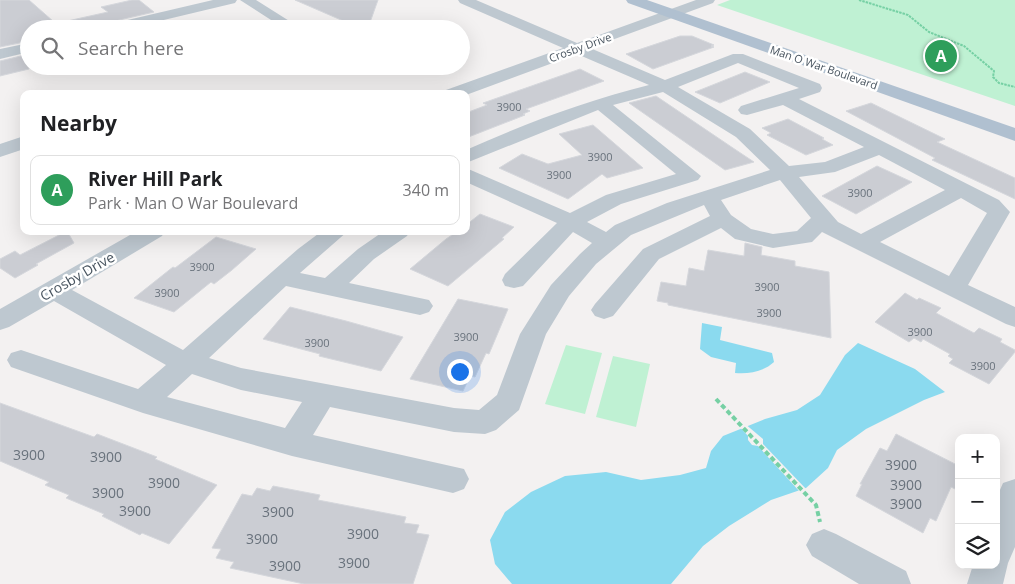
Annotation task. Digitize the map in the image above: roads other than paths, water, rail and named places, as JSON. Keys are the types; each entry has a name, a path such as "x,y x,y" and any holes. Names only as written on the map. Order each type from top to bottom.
{"main road":[{"name":"Man O War Boulevard","path":"633,0 673,7 1015,122"},
{"name":"Man O War Boulevard","path":"673,7 1015,135"}],"street":[{"path":"145,20 230,0"},
{"path":"248,0 280,20"},
{"path":"465,0 665,86 743,133 784,172 830,227 1015,318"},
{"name":"Crosby Drive","path":"463,90 576,48 673,7 708,0"},
{"path":"0,54 20,49"},
{"path":"470,156 515,135 600,103 665,86 738,57 814,88 785,100 747,110"},
{"path":"785,100 991,205 999,212 954,288"},
{"path":"514,280 572,222 595,208 691,176 600,103"},
{"path":"0,152 20,144"},
{"path":"604,310 651,254 717,208 784,172 828,168 880,148"},
{"path":"470,176 572,222 608,243"},
{"path":"470,190 486,182"},
{"path":"862,243 960,190"},
{"path":"52,289 176,358 241,379 454,420 485,422 508,402 533,334 560,291 588,259 623,230 675,208 717,208 743,234 773,241 804,237 823,219"},
{"name":"Crosby Drive","path":"0,321 147,235"},
{"path":"143,402 280,277 331,235"},
{"path":"330,287 366,254 393,235"},
{"path":"280,277 420,306"},
{"path":"21,360 143,402 292,443 453,478"},
{"path":"292,443 322,396"},
{"path":"1000,539 1015,493"},
{"path":"824,545 893,584"},
{"path":"985,584 991,569"}],"water":[{"path":"702,323 722,327 720,340 772,353 774,362 756,372 735,373 736,363 711,357 700,349"},
{"path":"858,343 915,369 945,392 924,400 866,429 837,450 828,468 806,488 771,500 729,526 703,546 671,584 512,584 495,564 490,540 505,512 531,492 565,476 606,472 641,480 680,475 706,468 711,451 723,436 765,419 797,410 820,395 845,355"}],"place":[{"name":"River Hill Park","path":"941,56"}]}
